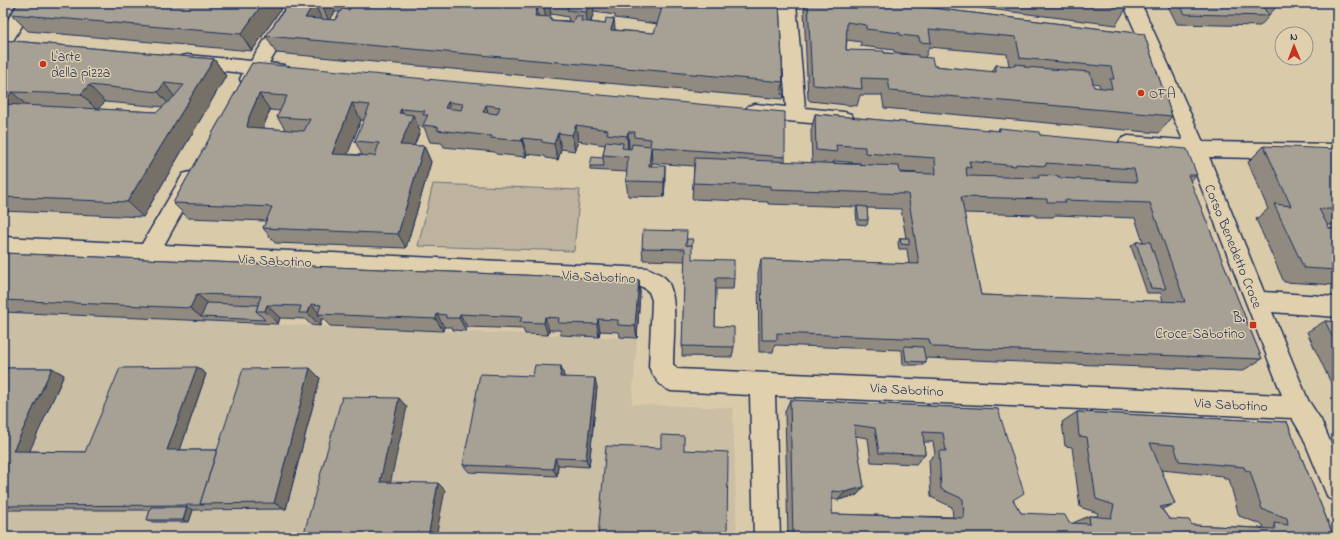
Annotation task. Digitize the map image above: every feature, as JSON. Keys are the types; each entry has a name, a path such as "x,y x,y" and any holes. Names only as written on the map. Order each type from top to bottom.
{"street":[{"path":"7,42 27,3"},
{"path":"242,92 255,68 298,3"},
{"path":"787,3 796,115"},
{"name":"Corso Benedetto Croce","path":"1132,3 1141,39 1196,149 1299,407 1312,429 1337,489"},
{"path":"169,59 295,72"},
{"path":"740,110 858,120"},
{"path":"1108,142 1196,149 1337,152"},
{"path":"148,254 198,166"},
{"name":"Via Sabotino","path":"3,246 646,278 658,286 663,300 661,367 671,380 1299,407"},
{"path":"1256,301 1337,307"},
{"path":"762,383 767,537"}],"shaded area":[{"path":"433,184 580,190 574,251 418,246"},
{"path":"3,312 362,328 637,338 632,404 733,408 737,537 3,537"}],"building":[{"path":"18,3 263,3 241,34 11,14"},
{"path":"289,3 314,3 305,18 335,20 342,9 349,10 352,3 546,3 544,8 537,8 535,16 551,17 550,20 573,22 575,16 582,16 581,21 605,24 606,18 614,19 611,30 654,33 662,8 631,3 779,3 783,82 266,36"},
{"path":"570,3 589,3 586,12 567,10"},
{"path":"808,3 891,3 1144,34 1172,116 890,91 888,79 861,78 862,89 814,85 812,83","holes":["847,22 866,25 866,29 919,37 920,42 931,43 929,29 1016,37 1020,58 1111,67 1114,79 1110,79 1112,89 1094,87 1090,72 1025,67 1024,65 1015,64 1015,66 996,65 996,72 934,66 932,58 918,57 918,55 884,53 884,51 846,50"]},
{"path":"1092,3 1125,3 1127,7"},
{"path":"1179,3 1277,3 1278,5 1262,5 1269,16 1185,14"},
{"path":"3,40 214,59 127,202 3,197","holes":["164,83 184,85 174,97 157,112 3,104 12,92 81,94 89,85 158,92"]},
{"path":"252,63 785,112 785,157 651,147 649,166 665,166 664,182 626,181 628,157 603,155 606,141 623,143 622,148 631,149 632,144 650,146 651,139 634,137 635,132 628,132 627,136 607,134 608,130 576,125 572,135 558,133 554,144 542,142 542,140 522,138 522,141 491,138 492,136 437,130 439,127 423,125 428,115 423,115 425,111 401,109 399,113 413,115 400,145 424,146 398,234 263,228 272,207 173,203","holes":["259,94 287,96 277,117 310,119 304,131 247,127 249,117","448,102 463,104 461,110 445,108","352,103 370,105 355,141 379,143 375,156 332,154","486,105 500,107 497,114 483,112"]},
{"path":"782,69 784,94 781,94 783,82"},
{"path":"815,114 1000,131 999,128 1039,132 1040,135 1187,149 1197,175 1188,175 1262,359 936,347 930,344 929,339 777,333 777,340 762,340 761,259 919,264 908,194 771,189 771,186 693,183 695,158 899,166 900,173 936,174 935,158 865,153 865,147 836,145 837,152 816,150","holes":["969,161 1016,166 1016,164 1046,166 1046,163 1134,169 1137,182 1059,178 1059,176 1038,175 1039,178 967,176 966,167 971,168","961,197 1047,199 1047,202 1065,202 1064,200 1150,203 1185,302 981,295"]},
{"path":"1264,146 1337,149 1337,209 1319,209 1329,228 1337,229 1337,270 1304,268 1274,204 1291,206"},
{"path":"592,157 603,158 604,166 590,166"},
{"path":"857,206 867,207 868,220 859,220"},
{"path":"643,230 687,231 686,245 692,245 692,259 734,260 734,278 716,278 715,326 734,327 734,347 682,346 685,249 642,248"},
{"path":"900,238 909,238 909,245 901,244"},
{"path":"687,239 693,239 692,245 686,245"},
{"path":"1136,242 1150,242 1166,289 1151,288"},
{"path":"3,253 639,280 635,326 618,325 618,320 598,319 597,324 558,323 559,318 545,317 544,323 520,322 522,317 460,314 459,318 446,318 446,315 437,314 436,319 318,314 321,305 311,304 308,313 299,313 301,306 267,305 265,311 256,311 261,296 197,294 190,308 3,300"},
{"path":"207,303 258,305 256,311 265,320 201,317"},
{"path":"1325,321 1337,322 1337,347"},
{"path":"904,346 923,347 926,362 906,361"},
{"path":"535,365 561,366 560,377 595,378 586,459 555,458 553,469 463,465 480,374 533,376"},
{"path":"197,367 167,450 217,450 200,504 204,505 3,506 3,368 52,368 13,451 85,452 120,368"},
{"path":"310,368 274,503 200,504 243,369"},
{"path":"342,397 399,398 380,482 438,483 428,537 303,537"},
{"path":"790,400 998,409 1024,493 1013,500 1021,513 1065,515 1069,523 1090,524 1089,516 1111,518 1114,505 1096,499 1087,437 1079,436 1077,412 1287,422 1334,537 793,537","holes":["854,425 875,428 879,453 925,454 923,432 943,433 946,451 939,451 941,489 963,499 964,518 832,514 832,491 845,492 864,487","1150,443 1174,445 1179,461 1244,467 1245,470 1250,471 1262,509 1287,518 1288,525 1274,523 1275,529 1192,525 1189,520 1169,519 1160,507 1175,504"]},
{"path":"661,435 684,436 684,450 728,452 727,537 598,537 606,446 661,448"},
{"path":"151,507 187,507 183,520 147,520"}],"place":[{"name":"L'arte della pizza","path":"43,64"},
{"name":"OFA","path":"1141,93"},
{"name":"B. Croce-Sabotino","path":"1253,325"}]}
